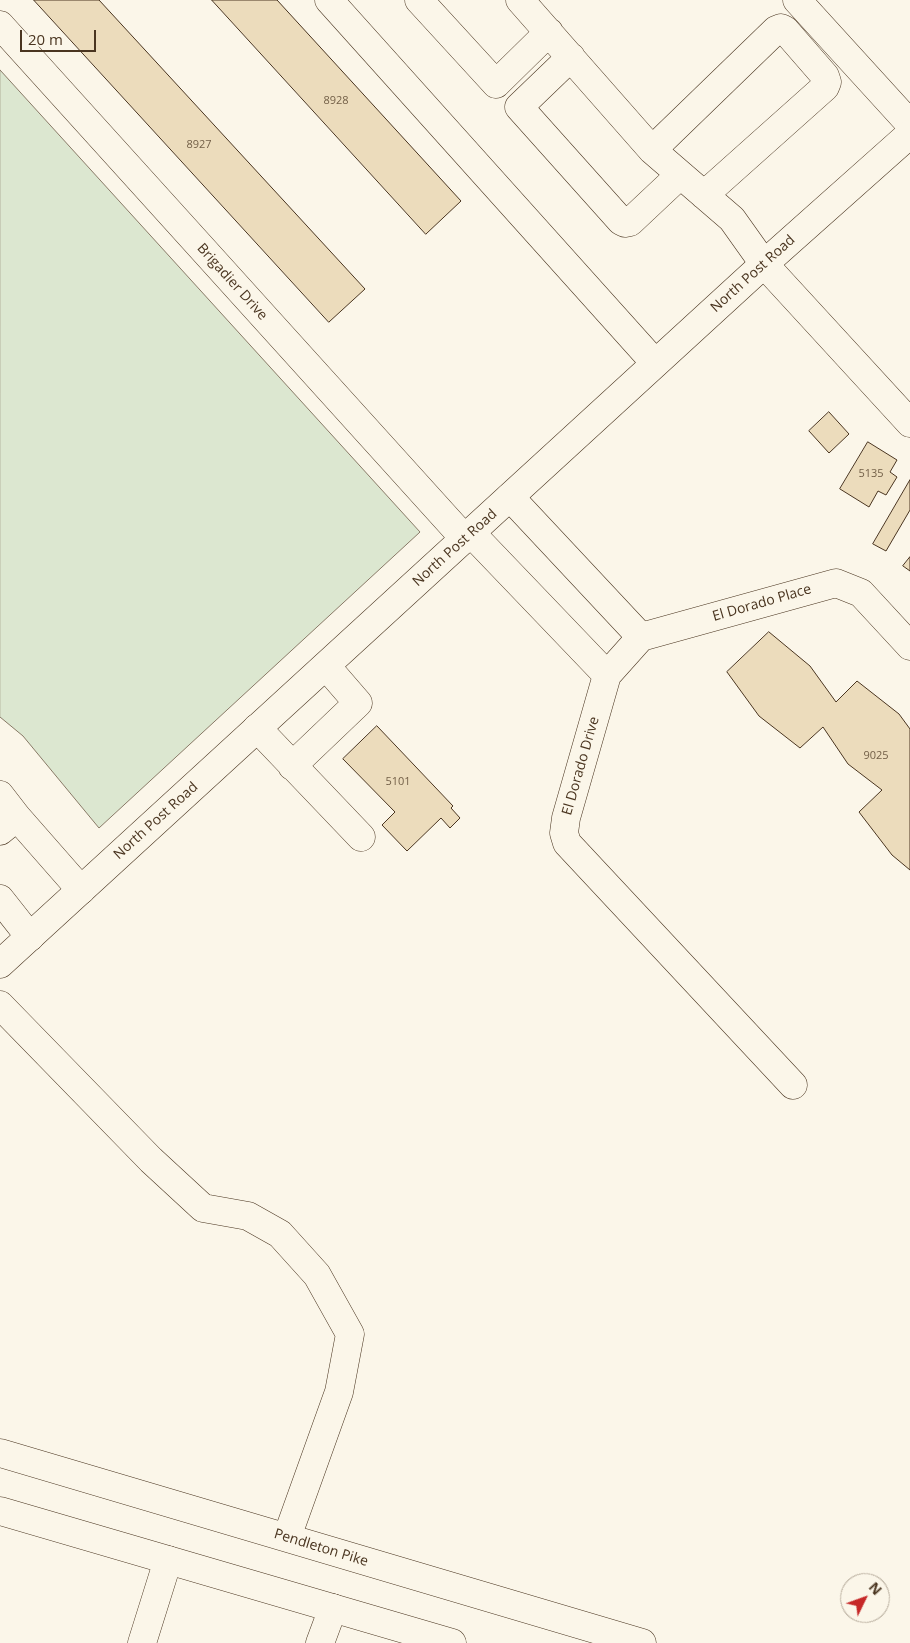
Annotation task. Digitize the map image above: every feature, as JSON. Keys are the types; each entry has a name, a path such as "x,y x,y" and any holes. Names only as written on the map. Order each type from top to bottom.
{"street":[{"path":"329,0 655,363"},
{"path":"419,0 496,84 549,32"},
{"path":"520,0 652,150 732,219 764,264 910,423"},
{"path":"797,0 910,124"},
{"name":"Brigadier Drive","path":"0,25 468,536"},
{"path":"652,150 776,30 781,28 785,30 826,76 825,88 704,196"},
{"path":"571,57 522,101 519,107 621,221 625,223 630,222 680,175"},
{"name":"North Post Road","path":"0,964 655,363 910,134"},
{"path":"468,536 607,675 641,637 510,497"},
{"name":"El Dorado Place","path":"641,637 836,583 861,593 910,646"},
{"path":"292,766 358,703 326,666"},
{"name":"El Dorado Drive","path":"607,675 565,822 564,833 567,843 793,1085"},
{"path":"257,728 362,837"},
{"path":"0,795 8,824 80,890"},
{"path":"0,899 30,937"},
{"path":"0,1005 151,1160 203,1208 248,1216 280,1234 317,1275 350,1334 339,1392 288,1537"},
{"name":"Pendleton Pike","path":"0,1453 642,1643"},
{"path":"0,1511 443,1642"},
{"path":"142,1643 168,1560"},
{"path":"320,1643 332,1608"}],"green space":[{"path":"0,70 420,532 99,828 23,736 0,717"}],"building":[{"path":"34,0 99,0 365,289 329,322"},
{"path":"212,0 277,0 461,201 426,234"},
{"path":"829,412 849,434 829,453 809,431"},
{"path":"868,442 897,460 890,472 897,477 886,495 878,491 869,507 840,489"},
{"path":"910,480 910,510 886,551 873,544"},
{"path":"910,557 910,571 903,566"},
{"path":"769,632 810,666 836,702 857,681 899,714 910,729 910,870 892,855 859,812 882,790 848,764 823,727 800,748 759,716 727,672"},
{"path":"377,726 453,806 451,808 460,818 450,828 441,818 407,851 382,825 395,812 343,759"}]}
